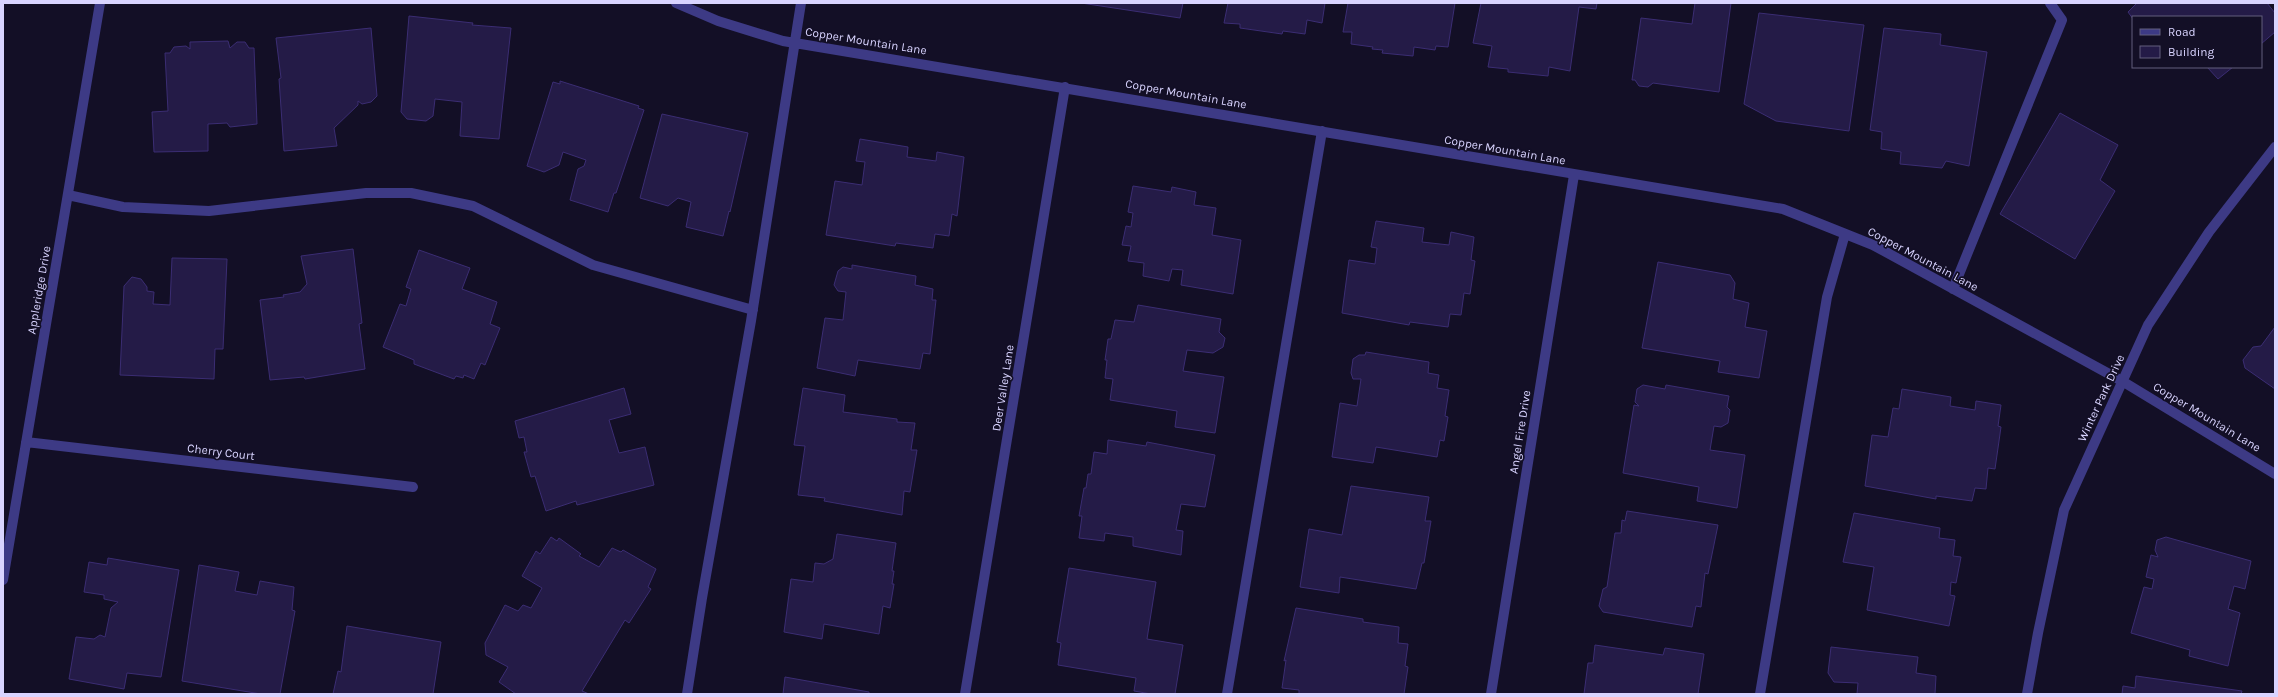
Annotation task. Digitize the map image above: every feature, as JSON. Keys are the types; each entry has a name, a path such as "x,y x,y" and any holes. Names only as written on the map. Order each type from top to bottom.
{"street":[{"name":"Appleridge Drive","path":"3,580 100,3"},
{"name":"Copper Mountain Lane","path":"676,3 718,21 794,42 1065,86 1574,175 1783,209 1873,245 2122,381 2275,474"},
{"path":"687,694 753,310 801,3"},
{"path":"1952,289 2062,20 2050,3"},
{"name":"Deer Valley Lane","path":"965,694 1065,86"},
{"path":"1227,694 1322,131"},
{"name":"Winter Park Drive","path":"2028,694 2038,634 2064,510 2122,381 2148,325 2204,238 2275,147"},
{"name":"Angel Fire Drive","path":"1491,694 1574,175"},
{"path":"68,195 123,207 208,211 366,193 411,193 473,206 593,265 753,310"},
{"path":"1760,694 1827,297 1845,234"},
{"name":"Cherry Court","path":"26,442 413,487"}],"building":[{"path":"1081,3 1183,3 1180,18"},
{"path":"1228,3 1325,3 1322,23 1307,20 1305,34 1283,31 1282,34 1240,28 1240,24 1224,23"},
{"path":"1348,3 1455,3 1448,47 1436,46 1435,50 1414,47 1413,56 1382,53 1383,50 1372,49 1373,47 1351,44 1352,32 1343,32"},
{"path":"1481,3 1597,3 1596,9 1579,7 1570,71 1549,67 1548,76 1508,72 1508,69 1488,67 1492,46 1473,43"},
{"path":"1695,3 1731,3 1719,92 1653,83 1648,87 1639,86 1635,80 1632,80 1641,18 1692,24"},
{"path":"2137,3 2267,3 2275,13 2275,32 2262,43 2262,16 2132,16 2132,18 2128,12"},
{"path":"1759,13 1864,25 1849,131 1776,121 1744,104"},
{"path":"409,16 473,23 472,25 511,28 499,139 460,136 462,102 435,99 433,116 426,121 407,119 401,112"},
{"path":"371,28 377,96 371,102 362,104 358,101 358,105 334,128 337,146 284,151 279,79 281,78 276,38"},
{"path":"1884,28 1941,34 1940,45 1987,52 1969,166 1946,161 1942,168 1900,164 1901,152 1881,149 1882,132 1870,130"},
{"path":"228,41 230,48 237,42 245,42 249,48 254,48 257,124 230,127 227,123 208,124 208,151 154,152 152,112 168,111 165,53 170,53 174,47 186,46 190,49 190,42"},
{"path":"2208,68 2232,68 2218,79"},
{"path":"560,81 639,106 638,108 644,110 616,193 614,193 608,212 570,200 578,169 584,166 586,160 563,152 559,165 544,172 527,166 553,82 560,84"},
{"path":"2060,113 2118,145 2100,180 2115,191 2075,259 2000,214"},
{"path":"662,114 748,133 723,236 686,227 691,202 678,198 668,206 640,198"},
{"path":"860,139 908,147 907,157 936,161 937,152 964,157 957,216 952,214 949,236 935,234 933,248 896,243 895,246 826,235 835,181 862,185 865,162 856,161"},
{"path":"1133,186 1171,192 1172,187 1196,192 1194,205 1216,208 1212,235 1241,240 1233,294 1181,285 1183,270 1172,269 1169,281 1143,276 1144,263 1128,261 1131,246 1122,245 1126,226 1131,227 1133,213 1128,212"},
{"path":"1376,221 1424,228 1422,242 1449,245 1451,232 1474,237 1471,260 1475,261 1470,294 1464,293 1461,315 1450,314 1448,327 1410,322 1409,325 1342,313 1349,260 1375,264 1377,248 1371,247"},
{"path":"353,249 362,323 359,324 365,369 305,379 304,377 270,380 260,300 284,297 283,295 300,292 307,284 301,256"},
{"path":"419,250 470,268 462,289 497,302 490,324 500,328 485,365 481,363 474,379 464,375 463,378 456,376 454,379 414,364 414,360 383,347 400,304 406,306 411,289 406,287"},
{"path":"172,258 227,259 223,349 215,349 214,379 120,375 124,286 132,277 141,279 147,287 147,291 154,292 153,304 170,305"},
{"path":"1658,262 1730,275 1735,283 1733,299 1749,303 1745,327 1767,331 1759,378 1718,372 1720,361 1642,348"},
{"path":"852,265 916,276 915,285 933,289 932,300 936,300 930,354 923,353 920,369 858,360 855,376 817,368 825,318 843,320 846,292 838,291 834,285 838,271 843,267 852,269"},
{"path":"1138,305 1221,319 1219,332 1225,338 1223,347 1213,353 1187,350 1183,371 1224,377 1215,433 1175,427 1177,411 1110,400 1113,379 1105,378 1107,360 1105,360 1108,339 1111,339 1115,320 1134,322"},
{"path":"2275,327 2275,389 2245,368 2243,360 2253,347 2261,346"},
{"path":"1366,352 1429,362 1428,373 1439,375 1437,388 1449,390 1445,416 1448,417 1444,441 1440,440 1437,457 1376,447 1373,463 1332,457 1340,403 1357,406 1361,379 1353,379 1351,373 1353,359 1359,355 1365,355"},
{"path":"1643,385 1665,389 1666,385 1729,396 1727,407 1730,410 1728,423 1721,427 1714,426 1710,450 1745,455 1737,508 1697,501 1699,487 1623,473 1634,405 1639,406 1635,402 1637,389"},
{"path":"624,388 631,414 609,420 619,453 645,447 654,485 577,505 576,501 546,511 535,476 531,477 524,452 527,452 524,437 519,438 515,421"},
{"path":"803,388 845,395 843,412 897,419 897,422 915,423 911,450 917,450 910,492 904,491 902,515 824,501 825,498 798,495 805,446 794,445"},
{"path":"1902,389 1951,397 1950,406 1975,410 1976,401 2001,405 1998,426 2001,427 1995,469 1988,468 1986,489 1975,488 1972,501 1936,496 1936,499 1865,486 1872,435 1888,437 1893,408 1899,409"},
{"path":"1108,440 1146,446 1147,442 1215,455 1205,507 1181,504 1176,530 1183,531 1181,555 1133,546 1133,537 1105,533 1104,541 1079,538 1082,516 1079,516 1088,474 1091,474 1094,452 1107,454"},
{"path":"1351,486 1429,497 1425,521 1431,521 1424,563 1422,563 1416,589 1340,577 1339,593 1300,587 1309,529 1342,535"},
{"path":"1627,511 1718,525 1708,574 1705,573 1701,607 1696,606 1692,627 1603,612 1599,606 1603,589 1607,587 1615,533 1621,533 1622,520 1625,521"},
{"path":"1854,513 1940,528 1939,538 1955,540 1953,556 1961,557 1956,583 1951,582 1950,595 1955,596 1949,626 1867,610 1874,567 1843,562"},
{"path":"837,534 896,543 892,571 894,571 892,584 894,584 890,608 883,606 879,634 824,624 822,639 784,632 791,579 813,582 815,563 824,564 833,559"},
{"path":"551,537 557,541 559,538 581,554 579,556 599,567 612,548 621,552 623,550 656,569 648,587 651,589 629,623 625,620 582,691 589,694 516,694 499,682 508,667 486,655 485,643 505,605 518,611 523,605 531,608 542,588 522,576 536,551 540,554"},
{"path":"2166,537 2251,561 2245,589 2234,586 2228,609 2240,613 2228,666 2189,656 2190,650 2131,633 2144,587 2152,589 2154,579 2146,577 2151,555 2158,557 2155,550 2157,540"},
{"path":"108,558 179,570 161,677 127,673 124,689 69,679 76,637 94,639 100,635 105,637 111,608 118,602 104,599 104,595 84,592 89,562 107,565"},
{"path":"199,565 239,572 235,591 257,595 260,581 294,587 292,610 295,611 280,694 261,694 182,681"},
{"path":"1069,568 1156,582 1147,639 1183,645 1175,694 1151,694 1134,691 1136,678 1058,665 1061,643 1057,642"},
{"path":"1296,608 1363,619 1363,622 1399,627 1398,643 1408,644 1405,666 1408,667 1404,694 1299,694 1299,690 1282,688 1286,660 1284,661"},
{"path":"347,626 441,642 433,694 333,694 338,671 341,672"},
{"path":"1595,645 1663,655 1665,648 1704,654 1698,694 1584,694 1588,663 1593,663"},
{"path":"1831,647 1918,657 1916,673 1936,676 1935,694 1857,694 1858,683 1834,682 1828,673"},
{"path":"2136,676 2242,691 2241,694 2122,694 2123,686 2135,688"},
{"path":"785,677 869,692 869,694 783,694"}]}
